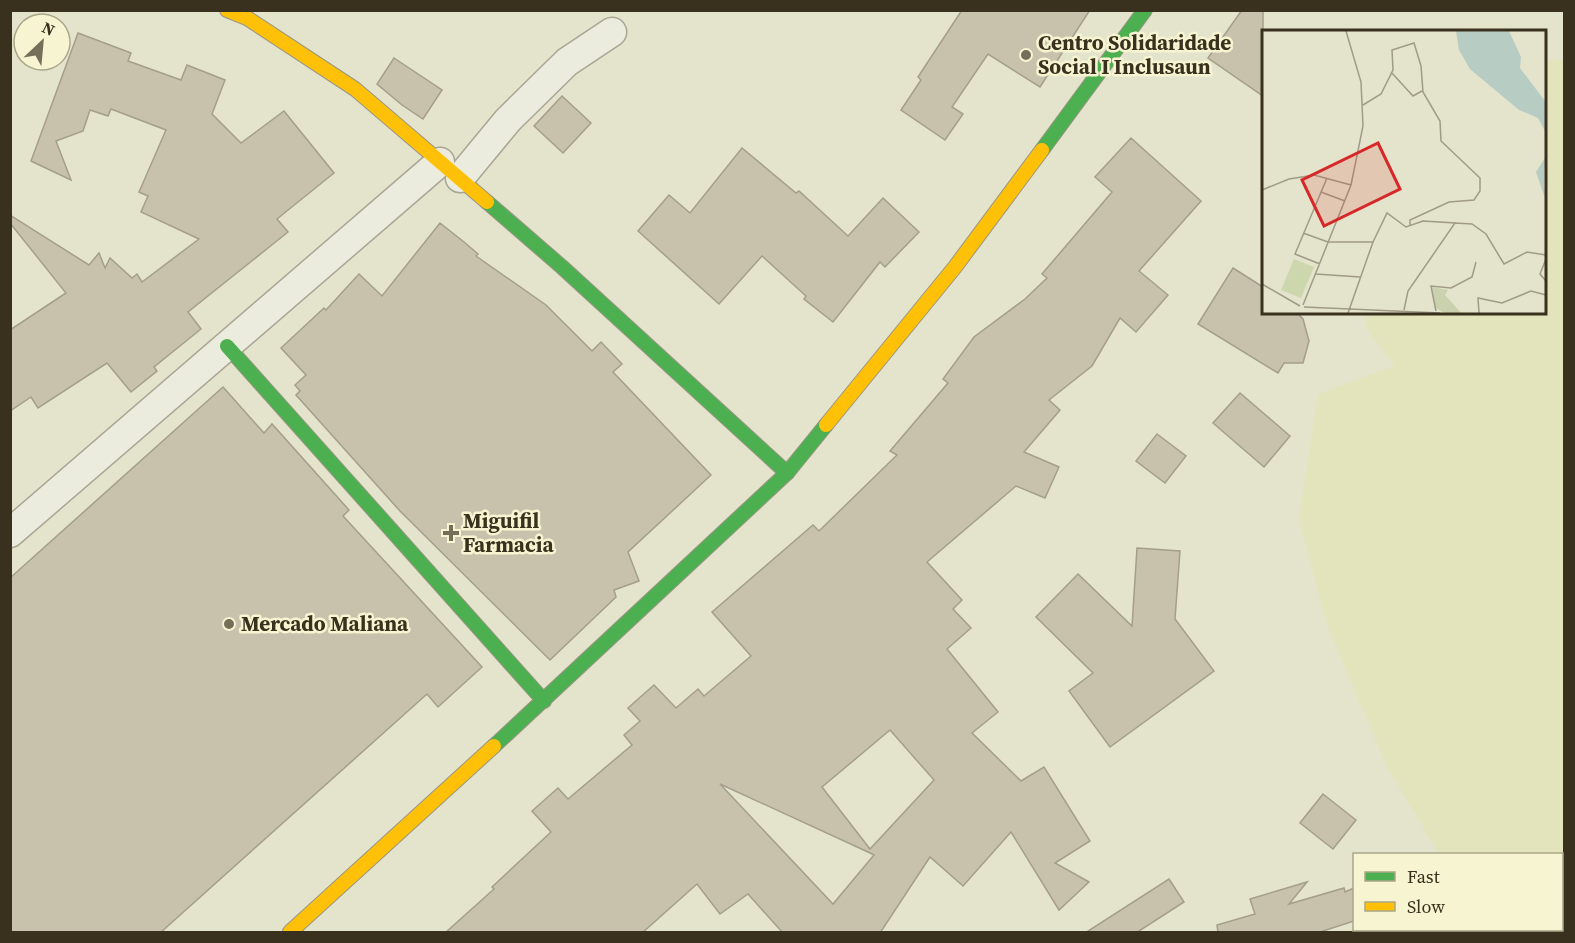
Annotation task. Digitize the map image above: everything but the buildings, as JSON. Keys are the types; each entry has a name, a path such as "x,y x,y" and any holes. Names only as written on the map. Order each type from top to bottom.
{"street":[{"path":"227,10 247,18 355,89 562,267 787,473"},
{"path":"290,933 787,473 955,267 1145,10"},
{"path":"10,533 227,346 450,170 508,120 567,62 612,32"},
{"path":"227,346 544,700"}],"green space":[{"path":"1564,59 1564,932 1465,932 1563,931 1563,853 1438,853 1387,767 1327,625 1299,519 1318,394 1395,366 1366,328 1367,314 1545,314 1545,61"}],"traffic: fast":[{"path":"1042,150 1145,10"},
{"path":"487,202 562,267 787,473"},
{"path":"227,346 544,701"},
{"path":"494,746 787,473 826,425"}],"traffic: slow":[{"path":"227,10 247,18 355,89 487,202"},
{"path":"826,425 955,267 1042,150"},
{"path":"290,932 494,746"}],"place":[{"name":"Centro Solidaridade Social I Inclusaun","path":"1026,55"},
{"name":"Miguifil Farmacia","path":"451,533"},
{"name":"Mercado Maliana","path":"229,624"}]}
